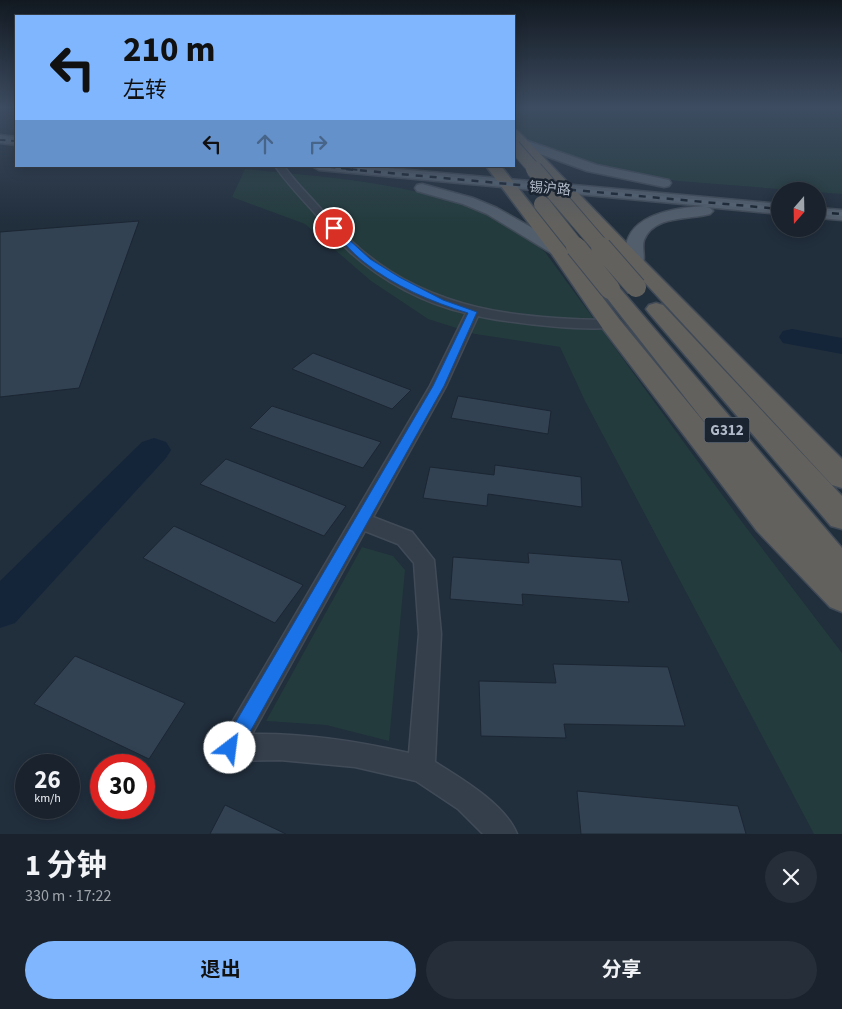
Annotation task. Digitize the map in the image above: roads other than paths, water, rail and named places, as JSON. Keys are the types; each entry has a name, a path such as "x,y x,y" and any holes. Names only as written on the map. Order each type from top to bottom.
{"highway":[{"name":"G312","path":"522,147 636,275 842,517"},
{"path":"523,147 561,185 636,275 842,477"},
{"path":"503,173 611,324 768,522 842,596"},
{"name":"G312","path":"503,173 610,289 842,572"}],"main road":[{"path":"531,147 597,170 771,203"},
{"path":"312,167 392,181 444,194 492,211 557,249"},
{"name":"锡沪路","path":"345,167 503,173 561,185 771,204"},
{"path":"410,167 503,173"},
{"path":"636,275 635,241 643,228 664,218 696,212 771,204"},
{"path":"826,205 842,206"},
{"path":"826,213 842,215"}],"street":[{"path":"280,167 346,242 367,260 396,279 440,302 473,312 579,324 611,324"},
{"path":"473,312 438,386 230,748 280,747 355,754 421,769 468,799 503,834"},
{"path":"362,521 405,538 424,560 430,634 421,769"}],"waterway":[{"path":"792,337 842,346"},
{"path":"0,609 154,450"}],"railway":[{"path":"329,167 360,170"},
{"path":"346,169 771,208"},
{"path":"826,213 842,214"}]}
